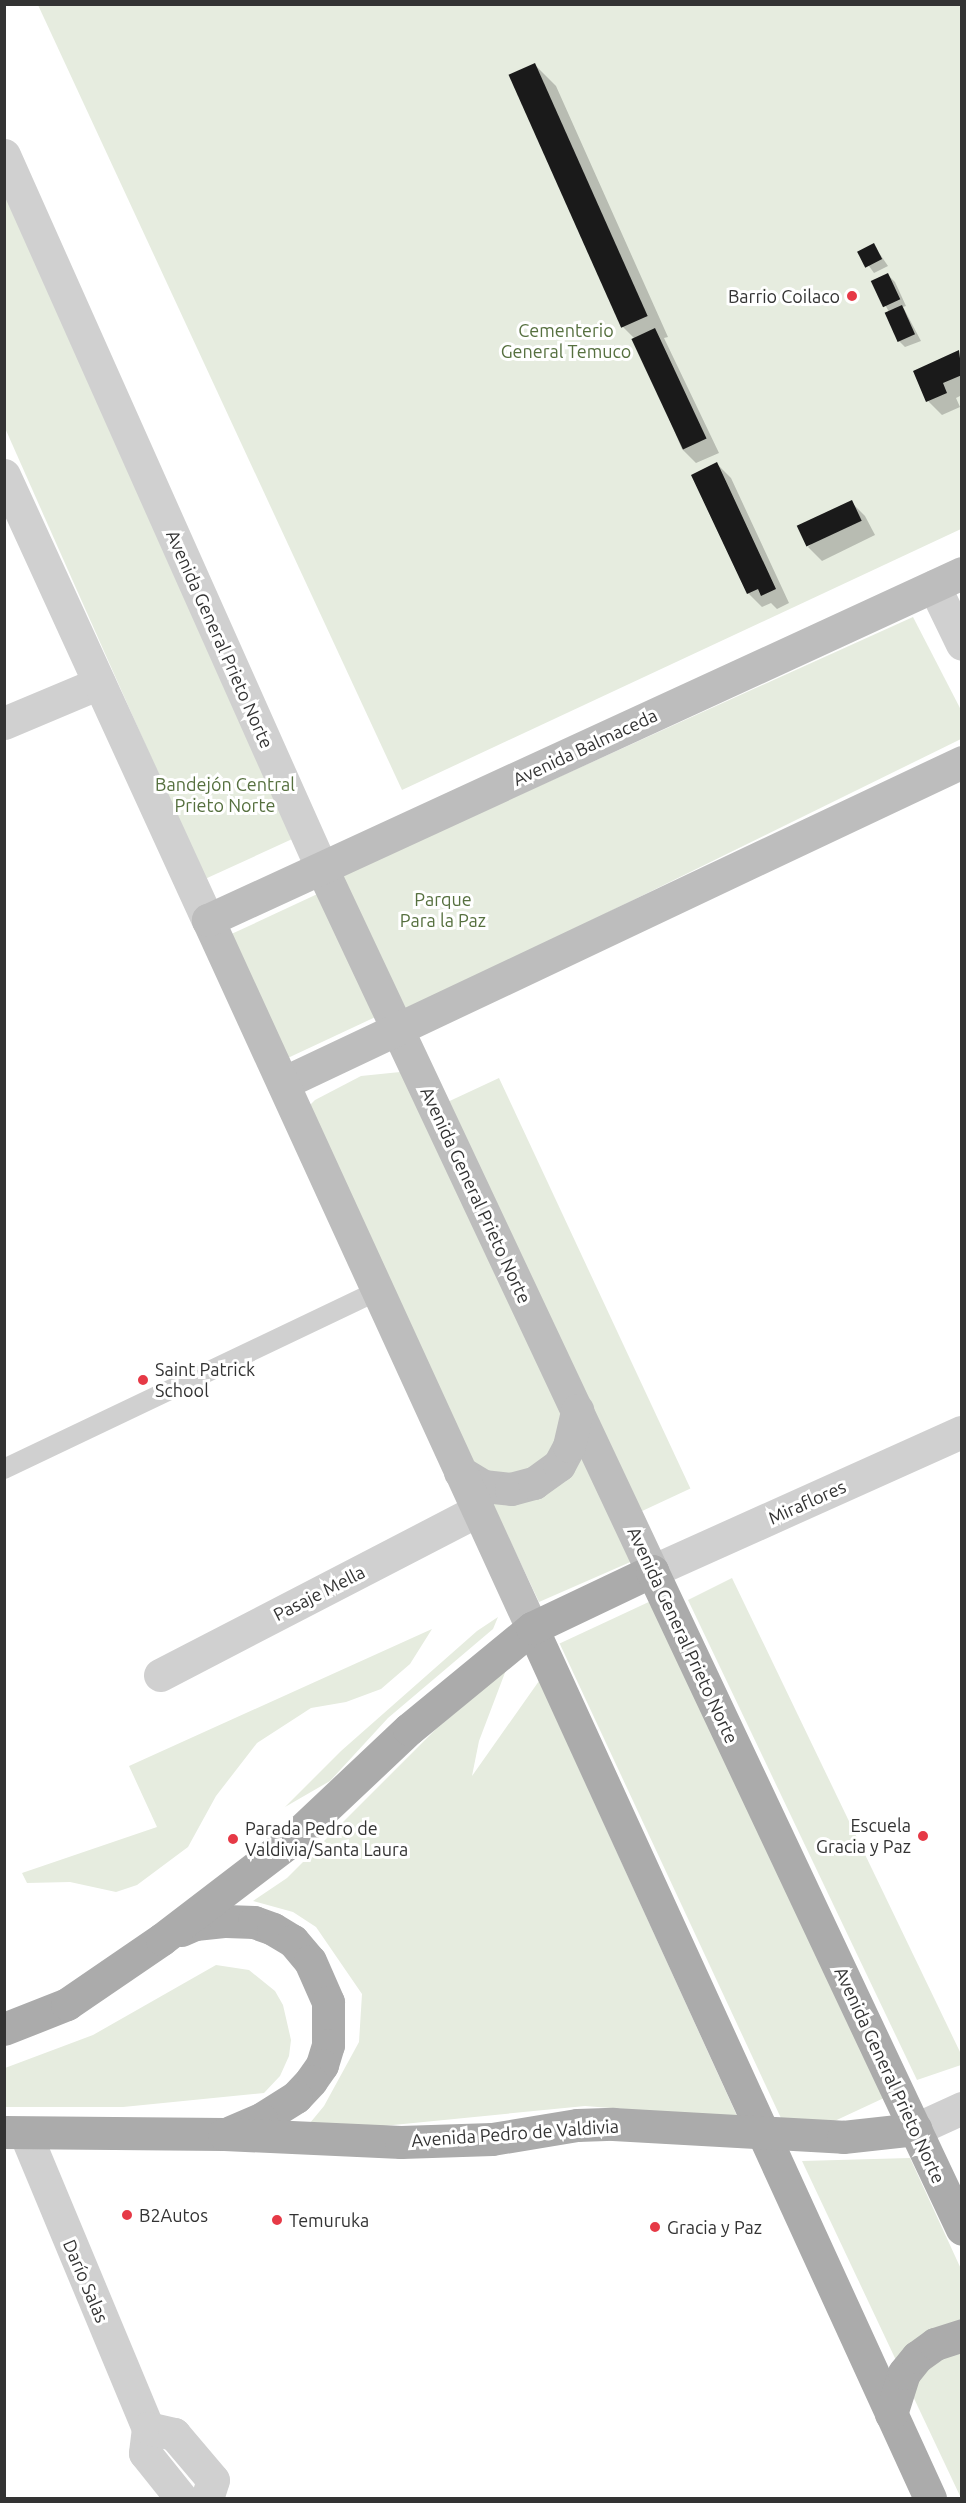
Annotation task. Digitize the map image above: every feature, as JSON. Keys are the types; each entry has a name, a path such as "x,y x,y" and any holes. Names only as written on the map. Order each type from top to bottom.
{"main road":[{"name":"Avenida Balmaceda","path":"208,920 948,580"},
{"path":"283,1083 962,762"},
{"name":"Avenida General Prieto Norte","path":"322,869 962,2229"},
{"path":"208,920 930,2499"},
{"path":"460,1472 483,1486 511,1489 534,1483 559,1465 569,1446 577,1410"},
{"path":"4,2029 67,2004 162,1939 290,1842 409,1729 532,1628 652,1571"},
{"path":"162,1939 195,1924 254,1922 293,1941 322,1981 328,2002 328,2045 322,2065 296,2097 261,2119 224,2134"},
{"name":"Avenida Pedro de Valdivia","path":"15,2132 224,2134 401,2142 492,2139 577,2125 762,2130 843,2137 916,2128"},
{"path":"891,2414 904,2373 917,2356 935,2344 962,2335"}],"street":[{"name":"Avenida General Prieto Norte","path":"4,155 322,869"},
{"path":"4,475 208,920"},
{"path":"948,580 962,644"},
{"path":"4,723 99,683"},
{"name":"Miraflores","path":"652,1571 962,1432"},
{"name":"Pasaje Mella","path":"160,1676 478,1510"},
{"path":"916,2128 962,2108"},
{"name":"Darío Salas","path":"15,2132 148,2428 145,2453 181,2499"},
{"path":"148,2428 174,2434 213,2480 207,2499"}],"lane":[{"path":"4,1469 378,1291"}],"green space":[{"name":"Cementerio General Temuco","path":"38,5 961,5 961,529 402,790"},
{"name":"Bandejón Central Prieto Norte","path":"4,190 301,835 205,879 5,428"},
{"name":"Parque Para la Paz","path":"913,617 961,710 961,739 407,1011 340,876"},
{"path":"326,890 383,1013 288,1058 231,934"},
{"path":"410,1071 635,1560 539,1602 310,1117 309,1106 315,1100 361,1076"},
{"path":"499,1078 690,1489 638,1513 446,1103"},
{"path":"732,1578 961,2054 961,2065 917,2080 688,1600"},
{"path":"653,1600 885,2098 792,2141 560,1644"},
{"path":"498,1617 493,1629 388,1718 330,1781 285,1807 341,1751 477,1631"},
{"path":"432,1629 410,1664 381,1689 346,1702 311,1708 257,1743 216,1796 188,1847 137,1885 116,1892 70,1882 27,1883 22,1873 157,1827 129,1766"},
{"path":"506,1670 479,1741 472,1776 539,1681 738,2118 585,2106 383,2126 305,2129 324,2106 359,2042 362,1994 316,1927 293,1912 253,1901 287,1878 436,1729"},
{"path":"216,1965 249,1970 275,1991 283,2005 291,2040 289,2056 280,2076 264,2093 123,2107 5,2107 5,2068 93,2035"},
{"path":"910,2158 961,2269 961,2498 802,2161"}],"building":[{"path":"535,63 648,316 621,328 509,75"},
{"path":"874,243 882,259 865,268 857,252"},
{"path":"888,273 900,299 883,307 871,281"},
{"path":"902,305 915,334 898,342 885,313"},
{"path":"655,328 707,439 683,450 631,339"},
{"path":"959,350 962,375 943,383 947,393 926,402 913,371"},
{"path":"717,462 776,589 761,596 758,589 747,594 691,475"},
{"path":"852,500 862,521 806,547 797,526"}],"place":[{"name":"Barrio Coilaco","path":"852,296"},
{"name":"Saint Patrick School","path":"143,1380"},
{"name":"Escuela Gracia y Paz","path":"923,1836"},
{"name":"Parada Pedro de Valdivia/Santa Laura","path":"233,1839"},
{"name":"B2Autos","path":"127,2215"},
{"name":"Temuruka","path":"277,2220"},
{"name":"Gracia y Paz","path":"655,2227"}]}
